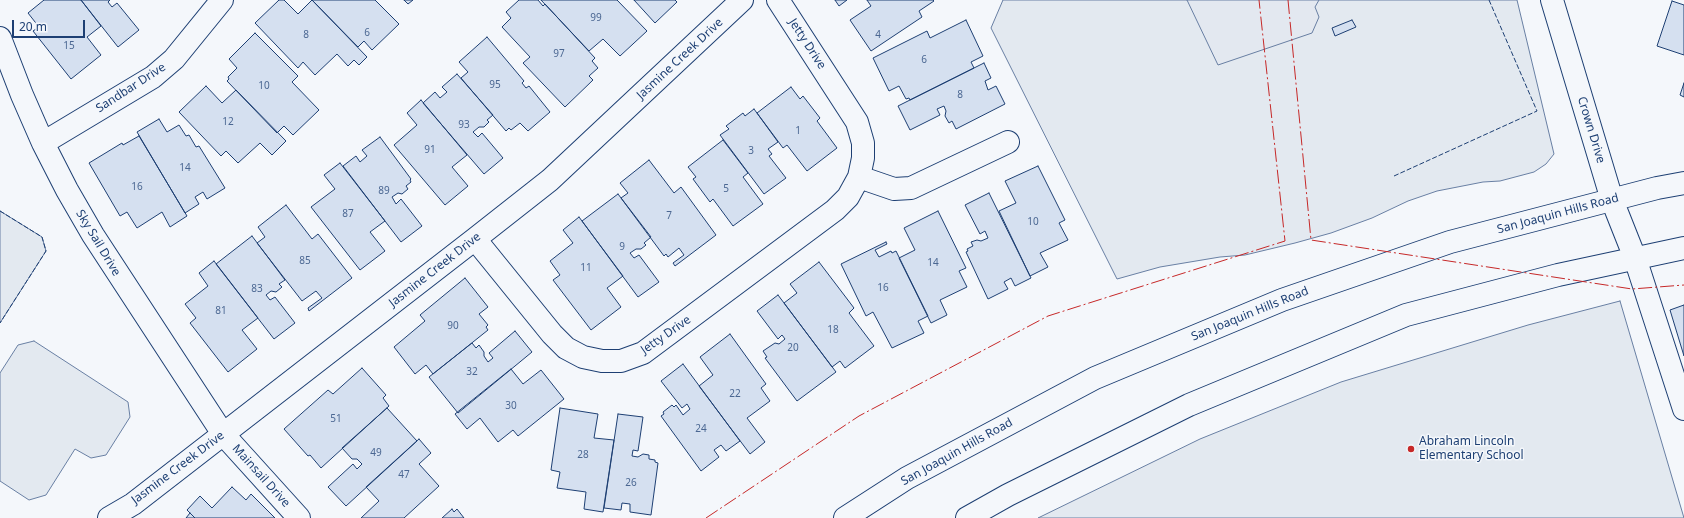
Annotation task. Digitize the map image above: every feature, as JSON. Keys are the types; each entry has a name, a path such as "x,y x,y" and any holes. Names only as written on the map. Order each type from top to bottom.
{"street":[{"name":"Sandbar Drive","path":"43,142 153,77 174,59 222,0"},
{"name":"Jasmine Creek Drive","path":"108,518 133,504 550,180 742,0"},
{"name":"Jetty Drive","path":"475,239 552,334 566,348 583,357 602,361 621,360 643,353 835,210 848,196 860,176 863,158 863,144 857,122 778,0"},
{"name":"Crown Drive","path":"1552,0 1612,200 1635,258 1684,409"},
{"name":"Sky Sail Drive","path":"0,38 22,95 43,142 74,203 93,235 223,434"},
{"path":"860,176 894,189 911,188 1008,142"},
{"name":"San Joaquin Hills Road","path":"845,518 908,478 1095,378 1282,300 1450,242 1657,188 1684,184"},
{"path":"967,518 1008,495 1189,405 1406,315 1558,275 1684,248"},
{"name":"Mainsail Drive","path":"223,434 299,518"}],"shaded area":[{"path":"1003,0 1517,0 1554,154 1546,164 1534,172 1500,181 1483,182 1437,191 1408,201 1372,218 1331,233 1245,255 1220,257 1160,267 1117,279 991,28"},
{"path":"1187,0 1319,0 1315,7 1319,17 1312,33 1218,65"},
{"path":"0,211 42,237 46,251 0,323"},
{"name":"Abraham Lincoln Elementary School","path":"1620,301 1684,518 1038,518 1200,439 1341,382 1528,325"},
{"path":"34,341 128,402 130,417 106,455 91,458 75,449 46,495 29,500 0,481 0,373 18,345"}],"building":[{"path":"44,0 81,0 101,26 87,37 101,55 71,79 33,31 39,27 28,13"},
{"path":"81,0 110,0 108,2 112,7 117,3 139,30 118,47"},
{"path":"279,0 284,0 298,14 312,0 367,57 359,65 354,60 348,66 337,54 315,75 303,62 298,68 255,23"},
{"path":"312,0 375,0 399,24 372,50 364,41 358,47"},
{"path":"404,0 413,0 408,4"},
{"path":"519,0 538,0 543,6 545,4 595,58 592,61 598,68 589,76 593,80 565,107 523,63 530,57 502,27 511,18 506,12"},
{"path":"541,0 617,0 647,31 620,56 603,39 589,51"},
{"path":"634,0 675,0 677,2 655,23"},
{"path":"835,0 847,0 839,6"},
{"path":"867,0 934,1 919,11 922,17 871,51 850,20 871,6"},
{"path":"1672,1 1684,5 1684,55 1657,46"},
{"path":"966,20 983,56 971,62 974,68 910,100 909,98 906,99 899,86 889,91 873,58 927,31 930,38"},
{"path":"1352,20 1356,27 1335,36 1332,28"},
{"path":"255,33 298,76 292,82 319,110 293,135 284,126 277,133 227,81 229,79 228,77 237,68 229,59"},
{"path":"487,37 524,81 522,83 526,88 529,86 550,112 528,131 520,123 511,130 509,128 506,131 461,78 468,72 459,62"},
{"path":"984,63 991,78 985,81 988,90 996,86 1005,104 956,129 952,121 949,123 945,116 946,111 944,106 937,109 940,115 910,130 898,106"},
{"path":"457,74 493,115 487,120 489,122 484,127 479,127 473,132 478,137 482,133 503,158 484,174 423,103 435,92 440,98 447,92 442,87"},
{"path":"1684,83 1684,97 1680,95"},
{"path":"206,86 222,103 236,90 286,141 272,155 260,143 238,163 226,151 221,156 179,112"},
{"path":"791,87 800,99 803,96 820,118 817,121 837,148 807,171 787,145 783,148 757,113"},
{"path":"421,100 467,155 452,167 468,186 445,205 394,145 417,125 407,113"},
{"path":"754,109 778,142 768,149 772,154 769,156 786,178 764,194 720,135 729,129 726,126 743,113 745,116"},
{"path":"159,119 167,132 179,125 186,136 189,135 196,147 199,146 225,188 207,199 203,192 195,197 199,204 185,213 137,132"},
{"path":"139,136 187,216 170,227 162,212 137,228 127,212 120,216 89,163 122,143 123,145"},
{"path":"380,137 411,179 411,182 406,186 408,189 402,194 398,193 392,197 396,204 401,199 422,226 401,242 343,166 356,156 360,162 367,156 362,150"},
{"path":"723,140 748,173 743,177 763,204 733,226 713,199 710,202 693,179 696,177 688,167"},
{"path":"649,160 674,193 681,187 716,235 675,266 673,263 684,255 679,248 668,257 666,254 664,256 621,198 628,193 620,183"},
{"path":"340,163 385,221 370,232 385,251 360,270 311,207 335,189 324,175"},
{"path":"1038,166 1065,220 1059,223 1068,240 1040,253 1048,267 1030,276 999,211 1016,203 1005,181"},
{"path":"989,193 1031,278 1015,286 1011,278 1004,282 1008,289 988,299 966,252 968,251 967,249 973,246 971,242 977,240 981,241 988,238 985,231 980,234 965,205"},
{"path":"618,194 651,237 644,243 646,245 641,249 636,249 630,253 634,258 639,255 659,282 638,297 582,221"},
{"path":"286,205 312,239 318,234 352,278 309,311 308,308 322,298 316,291 302,301 257,243 265,237 258,227"},
{"path":"938,211 966,268 959,271 967,287 940,300 947,315 931,323 899,258 915,250 904,228"},
{"path":"579,217 623,276 607,288 621,307 591,330 553,280 560,275 550,261 573,243 563,230"},
{"path":"252,236 285,280 279,284 282,287 276,292 271,291 266,295 270,300 275,297 295,323 274,339 216,264"},
{"path":"886,242 887,244 875,250 879,257 891,251 892,253 896,251 928,316 918,321 924,333 892,348 873,312 866,316 841,264"},
{"path":"214,261 258,318 242,330 257,349 228,372 190,323 196,318 185,304 208,286 199,273"},
{"path":"819,262 854,308 849,313 874,346 845,368 840,361 832,367 784,303 797,293 790,284"},
{"path":"465,278 488,307 479,314 488,325 486,327 488,330 433,374 426,365 415,374 394,347 425,321 420,315"},
{"path":"778,295 836,372 797,401 765,358 767,357 763,351 775,343 779,344 785,339 782,335 778,339 757,311"},
{"path":"1684,305 1684,356 1670,310"},
{"path":"515,331 532,352 458,413 429,377 472,343 476,348 479,345 488,362 493,358 489,353"},
{"path":"730,334 766,384 761,388 770,401 747,418 765,442 750,454 699,386 713,375 700,357"},
{"path":"683,364 740,441 726,451 721,445 714,450 719,457 701,471 661,416 664,414 663,412 672,405 674,407 676,405 683,415 690,409 687,404 682,408 661,381"},
{"path":"362,368 386,395 383,398 389,406 321,468 284,429 328,390 333,394"},
{"path":"511,369 523,384 541,370 564,399 518,436 513,430 498,442 480,418 467,429 455,414"},
{"path":"387,408 417,441 346,506 328,487 353,464 357,469 362,464 357,459 352,459 342,448"},
{"path":"560,408 598,414 594,438 614,440 603,512 584,509 586,492 557,488 560,472 551,470"},
{"path":"618,414 643,417 638,451 633,450 632,456 638,457 643,454 649,455 649,459 655,460 655,462 658,463 651,515 630,512 630,504 622,503 621,510 604,508"},
{"path":"419,439 431,453 419,464 439,486 404,518 361,518 379,501 366,487"},
{"path":"232,487 246,500 251,494 275,518 195,518 187,510 200,496 212,508"},
{"path":"452,509 454,512 457,509 464,518 442,518"},
{"path":"190,513 195,518 186,518"}],"fence":[{"path":"1394,176 1537,111 1489,0"},
{"path":"0,211 42,237 46,251 0,323"}],"power":[{"path":"706,518 859,416 1048,316 1285,241 1259,0"},
{"path":"1288,0 1311,240 1632,289 1684,285"}],"place":[{"name":"Abraham Lincoln Elementary School","path":"1411,449"}]}
